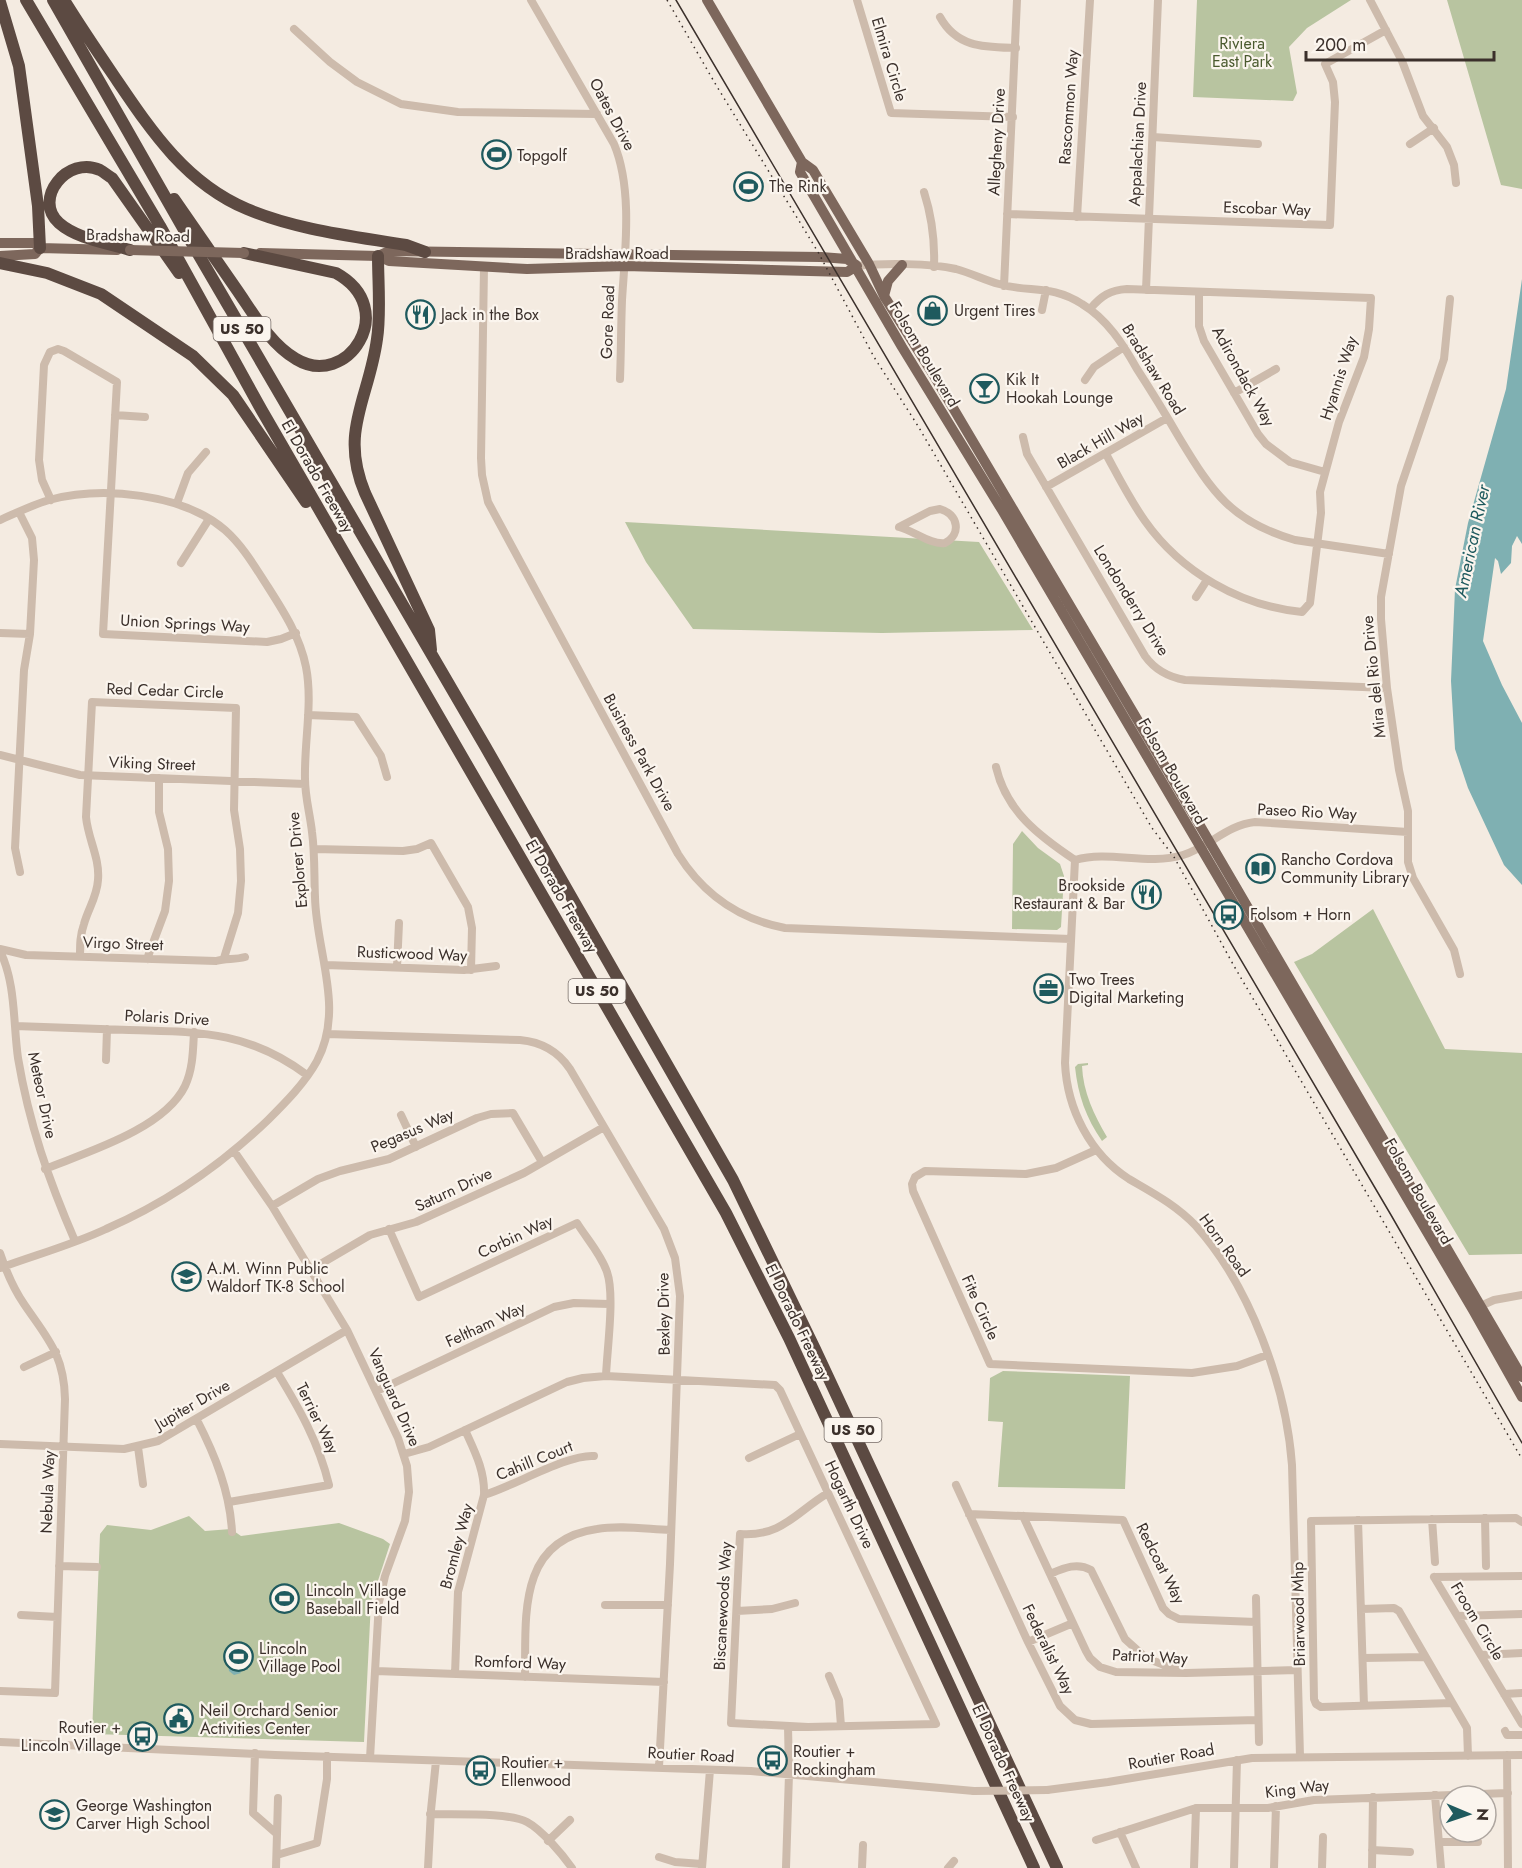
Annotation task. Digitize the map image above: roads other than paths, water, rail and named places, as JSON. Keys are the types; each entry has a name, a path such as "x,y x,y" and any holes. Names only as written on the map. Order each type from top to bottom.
{"highway":[{"name":"El Dorado Freeway","path":"26,0 160,226 357,577 726,1213 789,1338 1034,1868"},
{"name":"El Dorado Freeway","path":"53,0 732,1180 810,1339 1057,1868"},
{"path":"64,0 158,138 188,172 215,192 246,209 278,220 406,245 424,252"},
{"path":"0,2 19,66 38,206 40,248"},
{"path":"122,121 256,317 285,351 297,360 312,365 327,365 342,360 354,350 362,338 366,323 365,308 360,293 349,281 336,273 244,253"},
{"path":"130,250 77,234 58,222 53,216 50,202 53,188 61,177 73,169 87,167 100,170 112,178 208,313"},
{"path":"378,256 377,339 354,431 353,452 357,474 365,493 429,630 432,657"},
{"path":"0,263 47,273 101,294 193,356 233,395 357,577"}],"main road":[{"name":"Folsom Boulevard","path":"707,0 802,162 813,170 869,264 884,296 933,374 1146,735 1243,920 1477,1308 1522,1377"},
{"name":"Folsom Boulevard","path":"802,162 800,172 902,347 1002,510 1111,696 1273,952 1326,1042 1477,1308 1522,1397"},
{"path":"821,257 830,253 836,246 837,234"},
{"name":"Bradshaw Road","path":"0,243 34,243 40,248 378,256 389,261 527,269 625,266 847,272 856,266 847,259 821,257 389,251 378,256"},
{"name":"Bradshaw Road","path":"0,256 35,254 40,248"},
{"path":"484,267 491,260 499,257 533,253"},
{"path":"884,296 888,281 902,266"},
{"path":"1111,696 1118,697 1135,727 1141,734 1146,735"},
{"path":"1243,920 1248,922 1263,946 1273,952"},
{"path":"1294,1006 1304,1014 1321,1041 1326,1042"}],"street":[{"name":"Oates Drive","path":"531,0 614,144 623,171 625,266"},
{"name":"Elmira Circle","path":"857,0 891,113 1013,117"},
{"name":"Allegheny Drive","path":"1005,286 1017,0"},
{"name":"Rascommon Way","path":"1077,217 1090,0"},
{"name":"Appalachian Drive","path":"1146,290 1158,0"},
{"path":"1370,0 1402,61 1423,116 1434,128 1452,156 1456,183"},
{"path":"940,17 950,31 965,42 982,47 1016,48"},
{"path":"294,29 330,62 357,82 401,104 470,113 597,114"},
{"name":"Escobar Way","path":"1007,214 1330,225 1335,102 1333,82 1325,64 1386,30"},
{"path":"1410,144 1434,128"},
{"path":"1153,137 1258,144"},
{"path":"924,192 932,223 934,267"},
{"name":"Bradshaw Road","path":"856,266 869,264 956,269 1005,286 1046,290 1070,297 1090,309 1106,323 1124,347 1203,477 1231,508 1265,530 1295,540 1389,554"},
{"name":"Gore Road","path":"620,379 625,266"},
{"name":"Business Park Drive","path":"484,267 480,458 488,502 678,854 695,879 736,912 757,921 785,928 1071,939"},
{"name":"Hyannis Way","path":"1090,309 1100,298 1113,291 1127,289 1371,298 1370,329 1364,357 1324,472 1320,492 1321,513 1310,603 1302,612 1251,601 1208,580 1176,556 1155,534 1137,509 1106,454"},
{"path":"1042,310 1046,290"},
{"name":"Adirondack Way","path":"1199,291 1200,331 1258,434 1272,450 1298,466 1324,472"},
{"name":"Mira del Rio Drive","path":"1450,299 1444,359 1401,486 1381,597 1381,619 1399,770 1407,811 1407,853 1410,870 1454,950 1461,974"},
{"path":"1085,380 1094,367 1124,347"},
{"path":"51,500 42,480 39,460 43,369 45,359 50,352 58,350 64,351 117,382 111,495"},
{"path":"1234,393 1276,369"},
{"path":"115,416 145,417"},
{"name":"Black Hill Way","path":"1046,487 1167,418"},
{"name":"Londonderry Drive","path":"1023,437 1027,454 1046,487 1145,656 1160,672 1185,680 1388,688"},
{"path":"177,503 188,473 206,452"},
{"name":"Explorer Drive","path":"0,520 51,500 84,494 155,498 177,503 209,519 222,528 243,549 296,633 307,671 305,784 314,849 315,910 326,965 329,994 327,1034 320,1054 308,1075 273,1115 234,1151 158,1204 106,1230 2,1267"},
{"name":"Union Springs Way","path":"111,495 103,634 267,642 296,633"},
{"path":"940,509 949,513 956,524 951,539 937,544 918,533 899,527 926,515 930,511 940,509"},
{"path":"19,512 30,531 33,545 30,634 24,670 15,848 20,873"},
{"path":"181,563 209,519"},
{"path":"1196,597 1208,580"},
{"path":"0,633 30,634"},
{"name":"Red Cedar Circle","path":"89,776 92,702 236,708 235,782"},
{"path":"308,716 356,717 381,756 387,777"},
{"name":"Viking Street","path":"0,756 89,776 305,784"},
{"path":"996,767 1004,791 1018,814 1050,844 1075,860 1086,857 1155,859 1184,855 1204,845"},
{"path":"80,956 82,931 98,881 97,858 86,817 89,776"},
{"path":"147,959 162,919 169,881 168,849 158,805 159,778"},
{"path":"225,958 234,928 240,889 240,849 234,810 235,782"},
{"name":"Paseo Rio Way","path":"1204,845 1239,825 1255,822 1408,832"},
{"path":"314,849 403,852 431,843 468,907 472,928 471,970"},
{"name":"Horn Road","path":"1075,860 1065,1063 1069,1092 1078,1120 1096,1150 1116,1169 1174,1207 1198,1229 1246,1302 1278,1383 1290,1440 1300,1756"},
{"path":"397,968 399,923"},
{"name":"Virgo Street","path":"0,950 20,954 216,961 245,957"},
{"name":"Meteor Drive","path":"0,950 10,977 18,1058 30,1119 45,1169 75,1241"},
{"name":"Rusticwood Way","path":"326,965 471,970 496,966"},
{"name":"Polaris Drive","path":"15,1026 194,1032 231,1038 258,1046 283,1058 308,1075"},
{"path":"106,1060 107,1029"},
{"path":"45,1169 128,1135 145,1125 171,1104 182,1091 188,1077 192,1063 194,1032"},
{"name":"Bexley Drive","path":"327,1034 520,1040 542,1045 555,1052 566,1063 664,1229 675,1258 680,1288 678,1379 659,1767"},
{"name":"Pegasus Way","path":"273,1206 318,1179 341,1171 376,1164 484,1116 498,1113 513,1113 542,1162"},
{"path":"401,1115 416,1146"},
{"name":"Saturn Drive","path":"312,1269 370,1235 416,1222 542,1162 604,1127"},
{"name":"Fite Circle","path":"1096,1150 1041,1172 1011,1174 925,1171 915,1177 912,1184 914,1191 990,1364 1192,1373 1237,1366 1268,1354"},
{"name":"Vanguard Drive","path":"234,1151 273,1206 347,1330 404,1454 409,1484 408,1506 402,1535 381,1590 370,1758"},
{"name":"Corbin Way","path":"389,1229 419,1297 578,1223 604,1266 610,1287 606,1376"},
{"name":"Nebula Way","path":"0,1253 2,1267 56,1352 65,1391 55,1693 0,1691"},
{"path":"1477,1308 1494,1300 1522,1295"},
{"name":"Feltham Way","path":"377,1391 557,1306 574,1303 609,1304"},
{"name":"Jupiter Drive","path":"0,1444 117,1449 138,1448 158,1442 347,1330"},
{"path":"24,1367 56,1352"},
{"name":"Terrier Way","path":"229,1503 329,1485 322,1457 312,1433 277,1372"},
{"name":"Hogarth Drive","path":"404,1454 429,1447 567,1382 583,1378 606,1376 775,1385 780,1390 936,1724 788,1726"},
{"path":"197,1420 212,1450 229,1503 232,1532"},
{"name":"Bromley Way","path":"455,1674 459,1589 484,1495 485,1483 482,1468 465,1430"},
{"path":"749,1458 800,1434"},
{"path":"138,1448 144,1484"},
{"name":"Cahill Court","path":"484,1495 502,1490 575,1458 594,1456"},
{"name":"Federalist Way","path":"956,1485 1028,1642 1060,1706 1070,1716 1083,1723 1258,1720"},
{"name":"Biscanewoods Way","path":"788,1726 731,1723 740,1534 766,1532 784,1525 811,1503 828,1493"},
{"name":"Redcoat Way","path":"969,1514 1123,1520 1163,1608 1169,1614 1179,1618 1256,1622"},
{"name":"Patriot Way","path":"1023,1516 1090,1658 1100,1667 1108,1671 1186,1673 1298,1670"},
{"path":"1485,1518 1486,1566"},
{"name":"Briarwood Mhp","path":"1452,1703 1321,1707 1316,1704 1314,1699 1311,1521 1515,1518 1522,1522"},
{"path":"1432,1519 1435,1562"},
{"path":"1358,1520 1364,1706"},
{"path":"525,1677 528,1592 535,1573 552,1550 569,1538 595,1529 670,1530"},
{"path":"59,1566 97,1567"},
{"path":"1050,1574 1072,1566 1086,1567 1091,1570 1125,1639 1146,1658 1186,1673"},
{"name":"Froom Circle","path":"1522,1576 1434,1577 1522,1724"},
{"path":"1256,1598 1259,1742"},
{"path":"737,1611 772,1609 795,1603"},
{"path":"605,1605 668,1605"},
{"path":"1361,1609 1397,1610 1467,1728 1468,1756"},
{"path":"1458,1616 1522,1614"},
{"path":"21,1615 57,1617"},
{"path":"1028,1642 1073,1623"},
{"path":"1481,1655 1522,1653"},
{"path":"1363,1658 1425,1657"},
{"name":"Romford Way","path":"376,1671 664,1682"},
{"path":"829,1676 839,1700 841,1726"},
{"path":"1503,1694 1522,1693"},
{"path":"786,1868 788,1726"},
{"path":"1505,1731 1508,1735 1522,1735"},
{"name":"Routier Road","path":"0,1742 436,1761 659,1767 789,1774 831,1780 974,1791 1047,1790 1237,1760 1300,1756 1522,1755"},
{"path":"255,1753 253,1813 277,1834"},
{"path":"1507,1755 1508,1868"},
{"path":"276,1855 317,1843 327,1779 327,1756"},
{"path":"1234,1868 1237,1760"},
{"path":"428,1868 430,1814 436,1761"},
{"path":"659,1857 702,1866 710,1770"},
{"name":"King Way","path":"1096,1840 1196,1808 1268,1808 1314,1800 1508,1793"},
{"path":"1435,1795 1438,1830"},
{"path":"1372,1868 1373,1797"},
{"path":"276,1868 278,1798"},
{"path":"1274,1868 1276,1806"},
{"path":"1194,1868 1196,1808"},
{"path":"430,1814 514,1818 533,1826 572,1868"},
{"path":"548,1841 570,1820"},
{"path":"1120,1832 1136,1868"},
{"path":"1322,1868 1323,1838"},
{"path":"1439,1844 1441,1868"},
{"path":"862,1868 863,1845"},
{"path":"1372,1851 1410,1852"}],"water":[{"name":"American River","path":"1522,279 1522,544 1517,536 1512,546 1511,563 1501,574 1495,558 1483,641 1522,723 1522,885 1504,865 1468,788 1455,749 1451,681 1455,589 1468,523 1506,389"},
{"path":"237,1648 249,1648 248,1670 238,1669 241,1673 234,1675 229,1671 228,1663 236,1663"}],"tram line":[{"path":"676,0 1391,1215 1522,1443"}],"railway":[{"path":"667,0 818,252 874,357 918,426 1152,828 1174,857 1234,966 1522,1459"}],"place":[{"name":"Topgolf","path":"496,155"},
{"name":"The Rink","path":"748,186"},
{"name":"Urgent Tires","path":"933,310"},
{"name":"Jack in the Box","path":"420,314"},
{"name":"Kik It Hookah Lounge","path":"985,388"},
{"name":"Rancho Cordova Community Library","path":"1260,868"},
{"name":"Brookside Restaurant & Bar","path":"1146,894"},
{"name":"Folsom + Horn","path":"1229,914"},
{"name":"Two Trees Digital Marketing","path":"1048,988"},
{"name":"A.M. Winn Public Waldorf TK-8 School","path":"186,1277"},
{"name":"Lincoln Village Baseball Field","path":"285,1599"},
{"name":"Lincoln Village Pool","path":"238,1657"},
{"name":"Neil Orchard Senior Activities Center","path":"179,1719"},
{"name":"Routier + Lincoln Village","path":"142,1736"},
{"name":"Routier + Rockingham","path":"772,1760"},
{"name":"Routier + Ellenwood","path":"480,1771"},
{"name":"George Washington Carver High School","path":"55,1814"}],"park label":[{"name":"Riviera East Park","path":"1242,52"}]}
